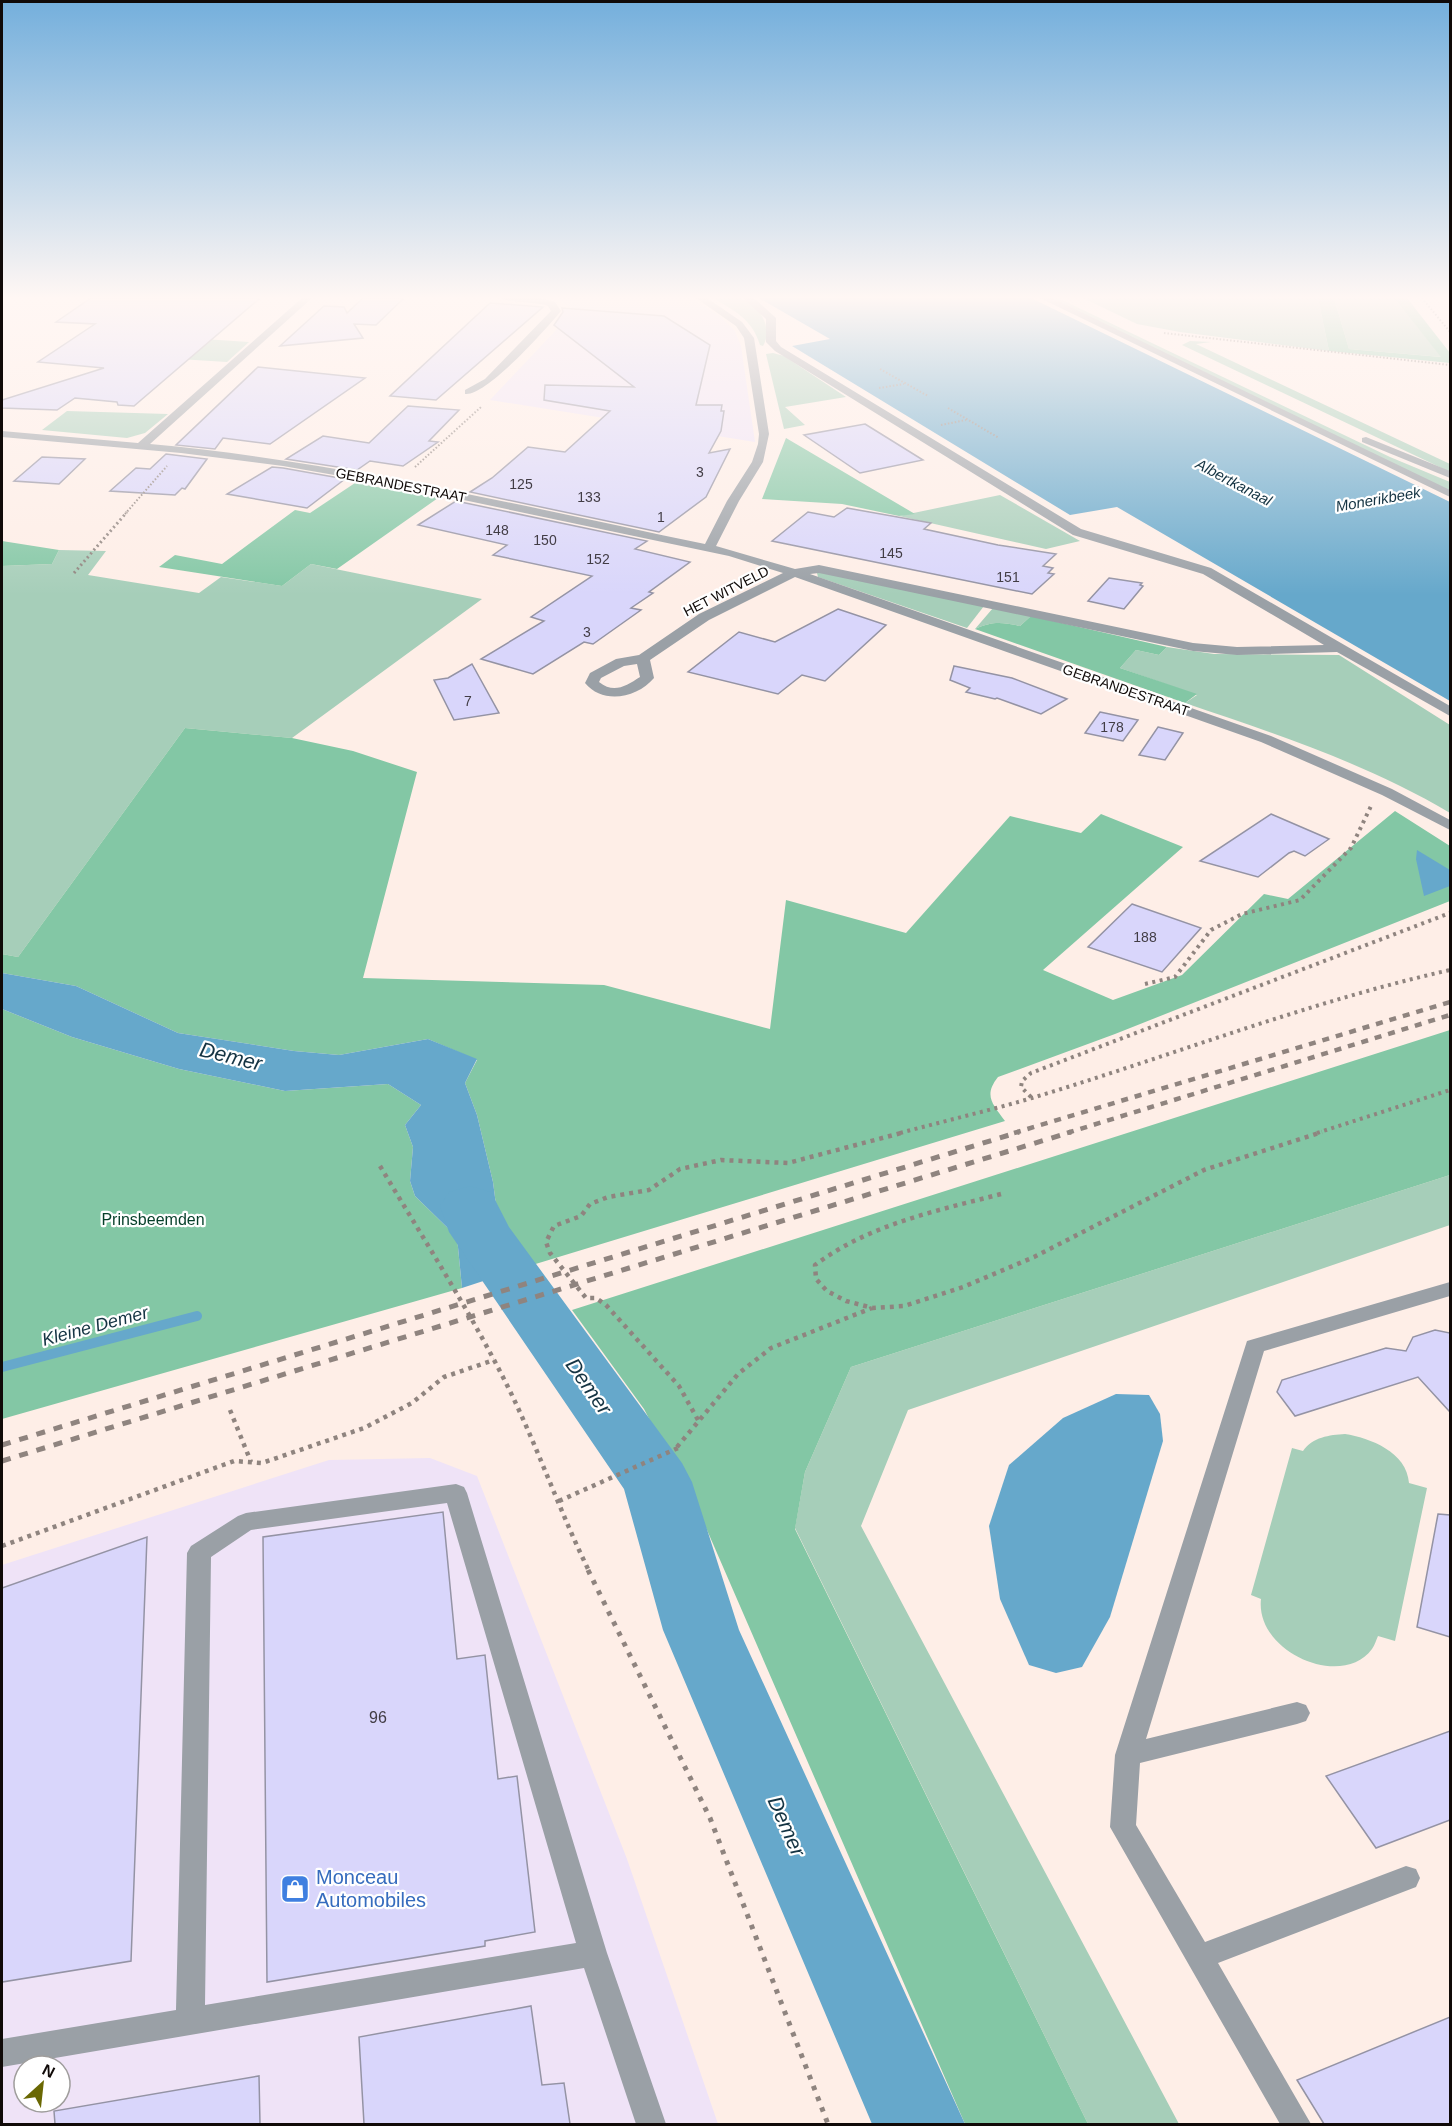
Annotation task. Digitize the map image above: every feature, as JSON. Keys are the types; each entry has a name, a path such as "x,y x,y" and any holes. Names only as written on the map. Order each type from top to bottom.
{"street":[{"path":"141,446 195,397"},
{"path":"708,548 714,542 734,498 751,476 764,444 758,397"},
{"path":"859,397 1077,532 1124,550 1173,559 1207,571 1450,712"},
{"path":"1250,397 1450,494"},
{"path":"1275,397 1330,424 1450,475"},
{"name":"GEBRANDESTRAAT","path":"2,434 181,450 283,463 397,483 760,561 1266,740 1387,792 1450,826"},
{"name":"GEBRANDESTRAAT","path":"794,573 819,569 1193,647 1237,651 1341,648"},
{"name":"HET WITVELD","path":"643,658 704,617 794,573"},
{"path":"1296,2124 1123,1827 1128,1755 1255,1346 1450,1289"},
{"path":"190,2022 200,1553 246,1522 456,1493 593,1953 651,2124"},
{"path":"1128,1755 1297,1713"},
{"path":"1200,1958 1406,1878"},
{"path":"2,2054 593,1953"}],"path":[{"path":"397,483 481,407 473,397"},
{"path":"948,408 999,438"},
{"path":"74,573 181,450"},
{"path":"1144,984 1175,977 1211,930 1242,914 1300,900 1351,848 1376,798 1387,792"},
{"path":"1031,1098 1021,1087 1022,1081 1031,1073 1450,913"},
{"path":"698,1420 680,1386 606,1305 596,1299 585,1298 550,1253 546,1242 554,1226 581,1216 590,1204 608,1197 649,1190 680,1169 701,1163 721,1160 788,1162 1031,1098 1250,1026 1414,978 1450,970"},
{"path":"1001,1194 935,1211 874,1232 831,1251 815,1265 816,1279 827,1291 846,1301 873,1308 904,1306 973,1282 1034,1257 1204,1170 1450,1090"},
{"path":"380,1166 494,1360 560,1503 576,1545 710,1818 828,2124"},
{"path":"560,1503 677,1448 738,1374 771,1348 873,1308"},
{"path":"2,1546 234,1461 262,1463 364,1428 412,1403 444,1377 494,1360"},
{"path":"230,1410 251,1462"}],"shaded area":[{"path":"493,397 748,397 755,442 490,400"},
{"path":"430,1458 477,1476 627,1859 718,2124 2,2124 2,1565 329,1460"}],"green space":[{"path":"776,397 845,397 785,407 805,425 784,429"},
{"path":"1256,397 1265,397 1390,457 1450,482 1450,491"},
{"path":"1292,397 1309,397 1450,464 1450,472"},
{"path":"67,411 168,414 145,433 127,438 42,430"},
{"path":"786,438 915,514 899,516 842,504 762,499"},
{"path":"355,483 438,498 337,569 311,564 282,586 159,567 175,555 222,564 295,510 310,513"},
{"path":"1000,495 1080,541 1046,549 899,516"},
{"path":"2,541 59,550 52,564 2,566"},
{"path":"59,550 106,551 88,575 199,593 221,577 282,586 311,564 482,599 292,738 185,728 18,957 2,954 2,566 52,564"},
{"path":"822,572 984,606 967,628 818,577 817,573"},
{"path":"993,608 1031,616 1020,626 997,623 975,629"},
{"path":"1031,616 1167,647 1159,655 1136,650 1120,668 1197,694 1185,703 975,629 997,623 1020,626"},
{"path":"1167,647 1214,654 1339,655 1450,725 1450,813 1419,795 1321,751 1185,703 1197,695 1120,668 1136,650 1159,655"},
{"path":"185,728 292,738 353,751 417,772 363,978 604,985 770,1029 786,900 906,933 1010,816 1081,833 1101,814 1183,847 1043,970 1113,1000 1182,975 1264,894 1288,899 1395,811 1450,846 1450,901 1115,1034 998,1077 990,1095 1005,1121 529,1266 498,1220 493,1182 477,1115 465,1083 477,1060 428,1039 339,1055 294,1051 178,1033 76,986 2,973 2,954 18,957"},
{"name":"Prinsbeemden","path":"2,1009 72,1037 179,1069 285,1091 388,1084 421,1105 405,1125 413,1147 410,1181 415,1196 457,1237 462,1288 2,1419"},
{"path":"1450,1030 1450,1175 851,1367 805,1472 795,1529 1088,2124 965,2124 707,1530 644,1409 572,1310"},
{"path":"1450,1175 1450,1225 908,1410 861,1526 1179,2124 1088,2124 795,1528 805,1472 851,1367"},
{"path":"1345,1434 1386,1448 1402,1463 1409,1483 1427,1488 1395,1641 1378,1636 1372,1649 1358,1661 1341,1666 1322,1665 1303,1659 1286,1649 1272,1635 1263,1618 1261,1599 1251,1595 1292,1448 1303,1451 1316,1440"}],"water":[{"name":"Albertkanaal","path":"876,397 1235,397 1450,502 1450,701 1117,507 1070,515"},
{"path":"1417,850 1450,870 1450,886 1424,896 1416,859"},
{"path":"2,973 76,986 178,1033 294,1051 339,1055 428,1039 477,1059 465,1083 477,1115 493,1182 498,1220 529,1266 462,1288 457,1237 415,1196 410,1181 413,1147 405,1125 421,1105 388,1084 285,1091 179,1069 72,1037 2,1009"},
{"path":"1116,1394 1149,1395 1160,1414 1163,1441 1110,1617 1082,1667 1056,1673 1029,1665 1000,1599 989,1526 1009,1465 1063,1418"}],"building":[{"path":"11,397 144,397 134,406 75,398 57,410 2,408 2,400"},
{"path":"226,397 337,397 270,444 223,438 215,449 176,445"},
{"path":"404,397 439,397 436,400"},
{"path":"544,397 698,397 696,405 722,405 721,411 724,411 721,431 709,453 730,449 706,497 659,532 470,492 492,478 528,447 565,452 610,411 544,400"},
{"path":"408,406 459,410 429,441 438,442 403,466 370,461 357,470 286,459 323,436 369,443"},
{"path":"865,424 923,460 860,473 804,435"},
{"path":"166,454 207,459 185,489 182,488 175,495 110,491 136,468 150,469"},
{"path":"42,457 85,459 59,484 14,481"},
{"path":"272,467 345,479 307,508 227,494"},
{"path":"456,501 647,541 635,549 690,562 631,608 641,610 593,644 584,642 533,674 481,659 544,621 531,617 592,576 493,555 507,545 418,525"},
{"path":"847,508 931,523 924,529 998,545 1056,554 1043,566 1053,568 1048,573 1054,574 1032,594 772,541 808,512 834,517"},
{"path":"1109,578 1142,583 1140,585 1143,586 1124,609 1088,601"},
{"path":"838,609 886,625 825,681 802,675 778,694 688,672 739,632 775,642"},
{"path":"472,664 499,713 454,720 434,680 448,678"},
{"path":"954,666 1012,678 1067,699 1041,714 997,698 966,692 970,688 950,680"},
{"path":"1100,712 1138,720 1123,741 1085,733"},
{"path":"1158,727 1183,733 1165,760 1139,755"},
{"path":"1271,814 1329,839 1305,856 1294,851 1289,853 1258,877 1200,861"},
{"path":"1132,904 1201,928 1162,972 1088,947"},
{"path":"1435,1330 1450,1333 1450,1412 1418,1377 1295,1416 1277,1392 1282,1380 1386,1348 1406,1351 1413,1337"},
{"path":"443,1512 457,1659 485,1655 498,1779 517,1776 535,1932 485,1941 485,1946 267,1982 263,1537"},
{"path":"1438,1514 1450,1515 1450,1637 1417,1627"},
{"path":"147,1537 131,1961 2,1982 2,1588"},
{"path":"1450,1731 1450,1820 1376,1848 1326,1776"},
{"path":"531,2006 542,2085 564,2083 570,2124 364,2124 359,2037"},
{"path":"1450,2017 1450,2124 1324,2124 1297,2080"},
{"path":"259,2076 260,2124 55,2124 54,2114 72,2114 72,2108"}],"waterway":[{"name":"Demer","path":"470,1206 480,1232 657,1482 701,1630 919,2124"},
{"name":"Kleine Demer","path":"2,1367 197,1316"}],"railway":[{"path":"1014,1133 1450,1002"},
{"path":"1067,1133 1450,1015"},
{"path":"2,1445 1019,1132"},
{"path":"2,1461 1071,1132"}],"place":[{"name":"Monceau Automobiles","path":"295,1889"}],"water label":[{"name":"Monerikbeek","path":"1378,499"}]}
